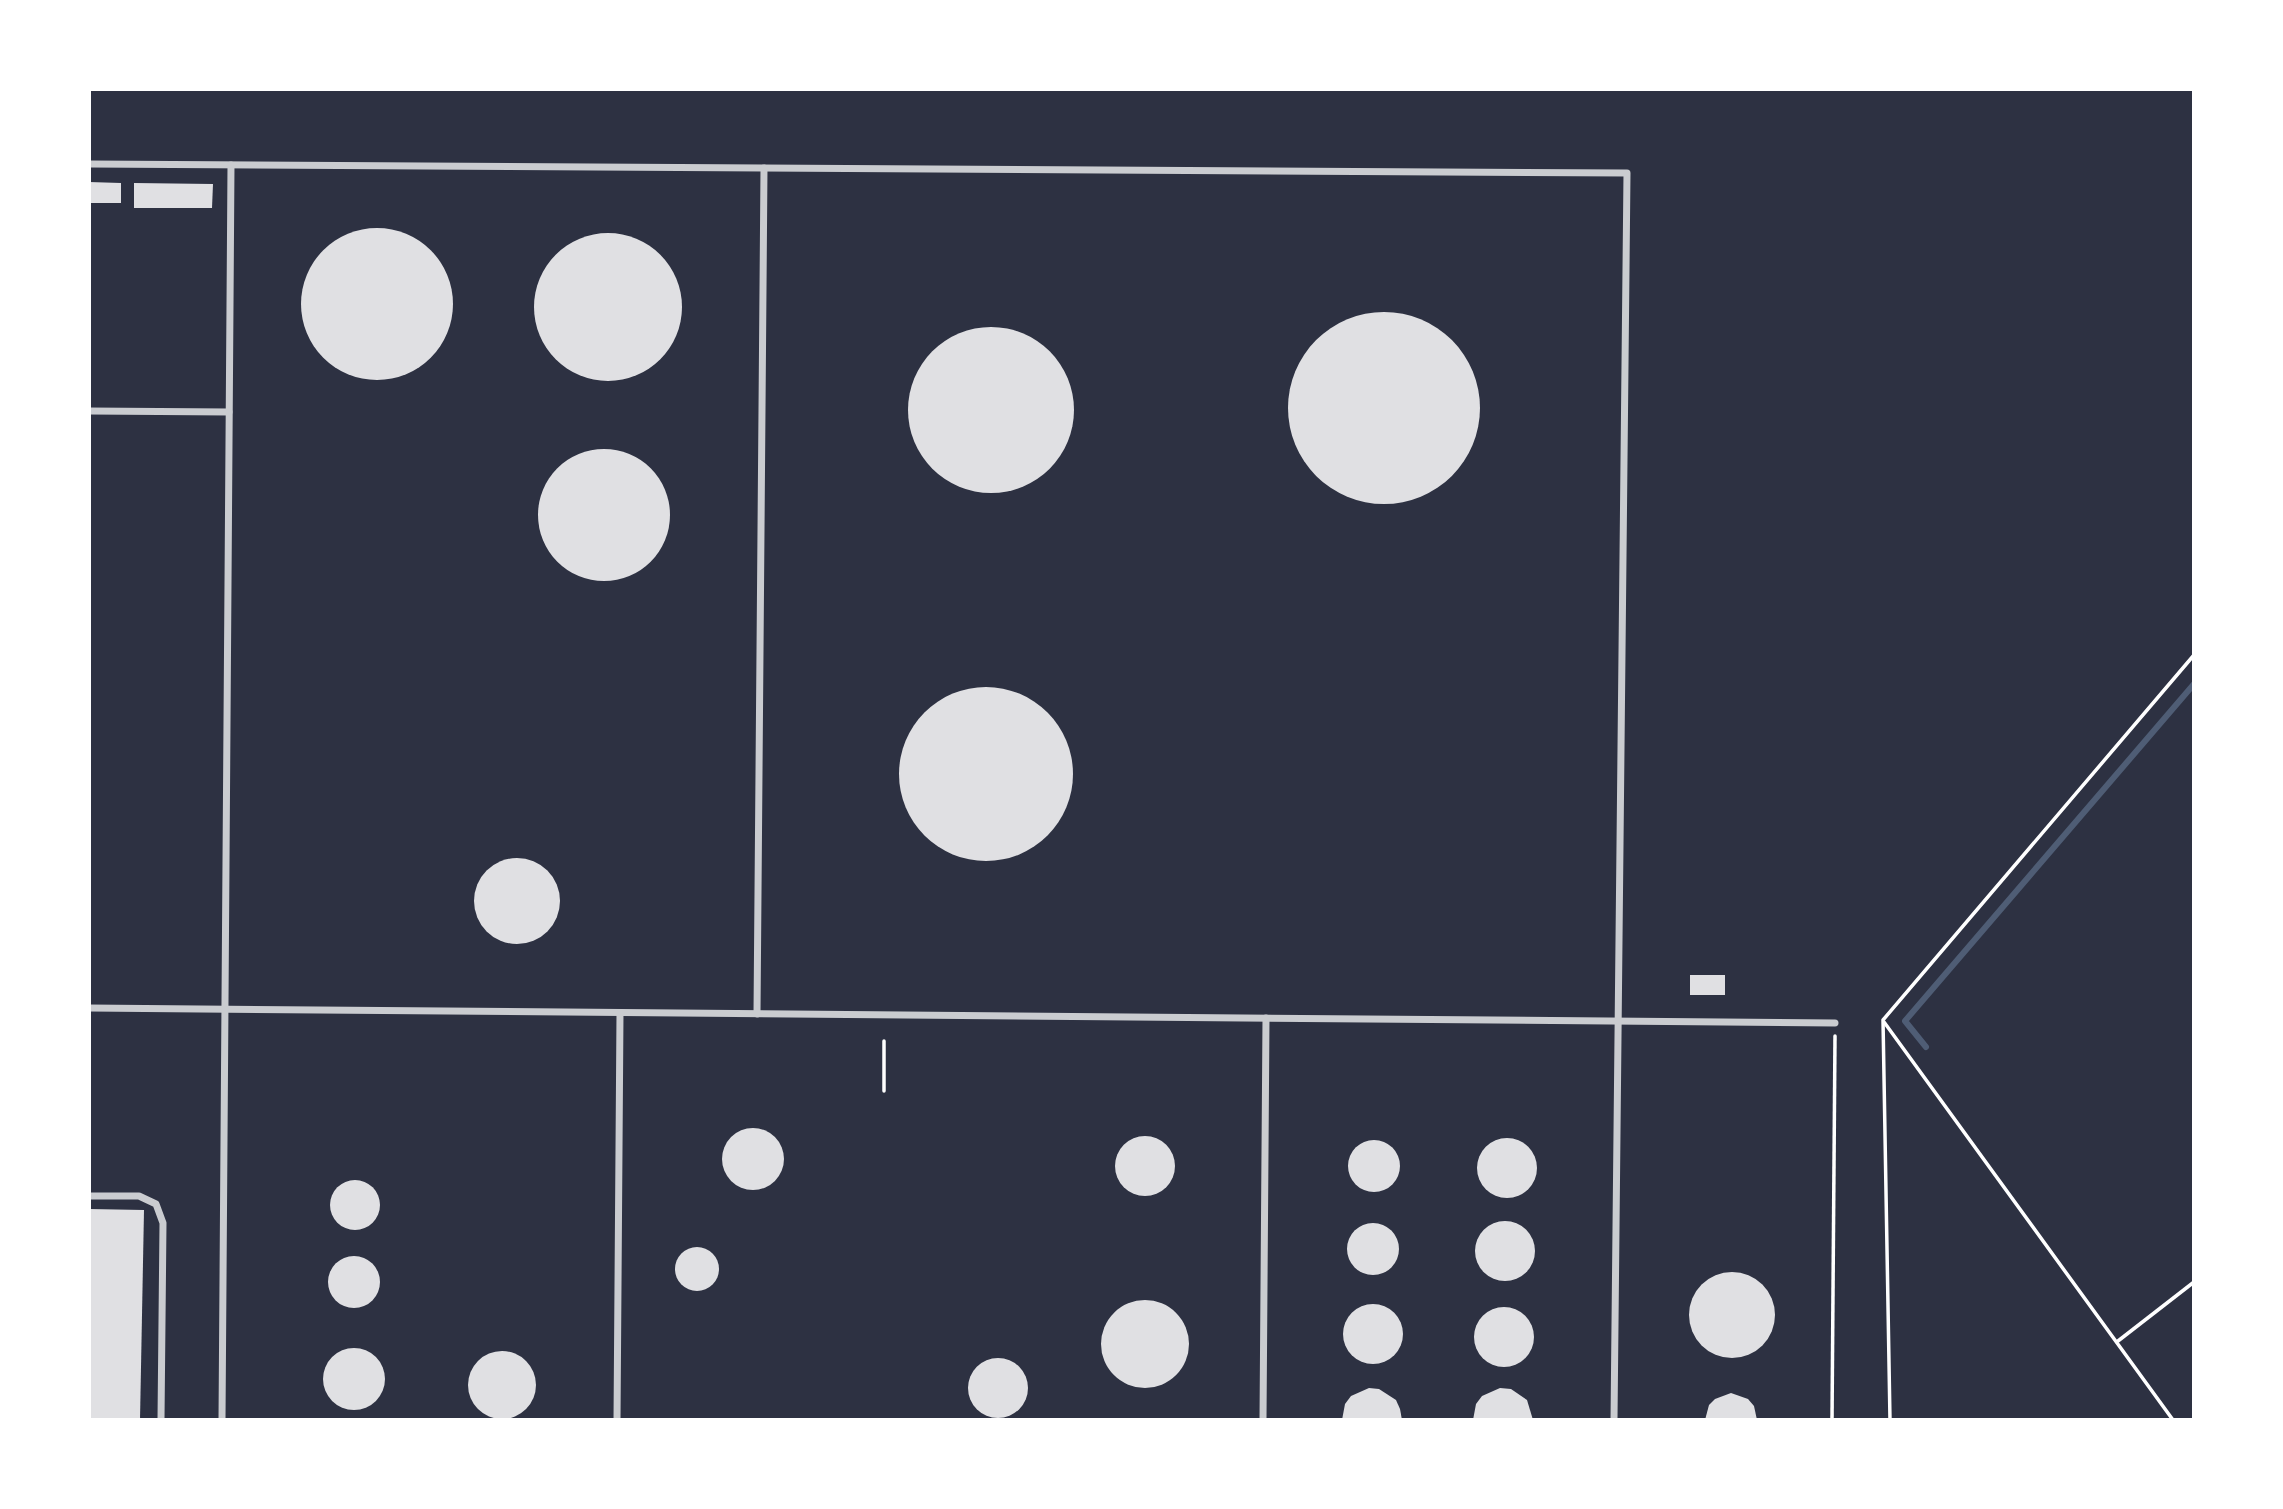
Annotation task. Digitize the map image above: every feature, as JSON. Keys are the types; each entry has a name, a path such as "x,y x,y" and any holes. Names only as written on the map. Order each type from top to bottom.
{"street":[{"path":"89,164 1627,173 1614,1420"},
{"path":"222,1420 231,165"},
{"path":"757,1014 764,168"},
{"path":"89,411 229,412"},
{"path":"89,1008 1835,1023"},
{"path":"617,1420 620,1013"},
{"path":"1263,1420 1266,1018"},
{"path":"89,1196 139,1196 156,1204 163,1223 161,1420"}],"path":[{"path":"1890,1420 1883,1020 2194,654"},
{"path":"1883,1020 2173,1420"},
{"path":"1832,1420 1835,1023"},
{"path":"884,1041 884,1091"},
{"path":"2118,1341 2194,1282"}],"building":[{"path":"89,182 121,183 121,203 89,203"},
{"path":"134,183 213,184 212,208 134,208"},
{"path":"377,228 406,234 431,250 447,275 453,304 447,333 431,358 406,374 377,380 348,374 323,358 307,333 301,304 307,275 323,250 348,234"},
{"path":"608,233 636,238 661,254 677,279 682,307 677,335 661,360 636,376 608,381 580,376 555,360 539,335 534,307 539,279 555,254 580,238"},
{"path":"1384,312 1421,319 1452,340 1473,371 1480,408 1473,445 1452,476 1421,497 1384,504 1347,497 1316,476 1295,445 1288,408 1295,371 1316,340 1347,319"},
{"path":"991,327 1023,333 1050,351 1068,378 1074,410 1068,442 1050,469 1023,487 991,493 959,487 932,469 914,442 908,410 914,378 932,351 959,333"},
{"path":"604,449 629,454 650,469 665,490 670,515 665,540 650,561 629,576 604,581 579,576 558,561 543,540 538,515 543,490 558,469 579,454"},
{"path":"986,687 1019,694 1047,713 1066,741 1073,774 1066,807 1047,835 1019,854 986,861 953,854 925,835 906,807 899,774 906,741 925,713 953,694"},
{"path":"509,858 525,858 548,870 557,884 560,901 557,918 548,932 525,944 509,944 493,937 481,925 474,909 474,893 481,877 493,865"},
{"path":"1690,975 1725,975 1725,995 1690,995"},
{"path":"747,1128 759,1128 775,1137 782,1147 782,1171 775,1181 759,1190 747,1190 736,1185 727,1176 722,1165 722,1153 727,1142 736,1133"},
{"path":"1145,1136 1162,1141 1170,1149 1175,1166 1170,1183 1162,1191 1145,1196 1128,1191 1120,1183 1115,1166 1120,1149 1128,1141"},
{"path":"1507,1138 1524,1143 1532,1151 1537,1168 1532,1185 1524,1193 1507,1198 1490,1193 1482,1185 1477,1168 1482,1151 1490,1143"},
{"path":"1374,1140 1384,1142 1392,1148 1398,1156 1398,1176 1392,1184 1384,1190 1374,1192 1364,1190 1356,1184 1350,1176 1348,1166 1350,1156 1356,1148 1364,1142"},
{"path":"355,1180 373,1187 380,1205 373,1223 355,1230 337,1223 330,1205 337,1187"},
{"path":"89,1209 144,1210 140,1420 89,1420"},
{"path":"1505,1221 1522,1226 1530,1234 1535,1251 1530,1268 1522,1276 1505,1281 1488,1276 1480,1268 1475,1251 1480,1234 1488,1226"},
{"path":"1373,1223 1383,1225 1391,1231 1397,1239 1397,1259 1391,1267 1383,1273 1373,1275 1363,1273 1355,1267 1349,1259 1347,1249 1349,1239 1355,1231 1363,1225"},
{"path":"697,1247 712,1254 719,1269 712,1284 697,1291 682,1284 675,1269 682,1254"},
{"path":"354,1256 364,1258 372,1264 378,1272 378,1292 372,1300 364,1306 354,1308 344,1306 336,1300 330,1292 328,1282 330,1272 336,1264 344,1258"},
{"path":"1732,1272 1749,1275 1763,1284 1772,1298 1775,1315 1772,1332 1763,1346 1749,1355 1732,1358 1715,1355 1701,1346 1692,1332 1689,1315 1692,1298 1701,1284 1715,1275"},
{"path":"1145,1300 1162,1303 1176,1313 1186,1327 1189,1344 1186,1361 1176,1375 1162,1385 1145,1388 1128,1385 1114,1375 1104,1361 1101,1344 1104,1327 1114,1313 1128,1303"},
{"path":"1373,1304 1390,1309 1398,1317 1403,1334 1398,1351 1390,1359 1373,1364 1356,1359 1348,1351 1343,1334 1348,1317 1356,1309"},
{"path":"1504,1307 1521,1312 1529,1320 1534,1337 1529,1354 1521,1362 1504,1367 1487,1362 1479,1354 1474,1337 1479,1320 1487,1312"},
{"path":"348,1348 360,1348 376,1357 383,1367 383,1391 376,1401 360,1410 348,1410 337,1405 328,1396 323,1385 323,1373 328,1362 337,1353"},
{"path":"495,1351 509,1351 521,1356 531,1366 536,1385 531,1404 521,1414 509,1419 495,1419 483,1414 473,1404 468,1392 468,1378 473,1366 483,1356"},
{"path":"998,1358 1015,1363 1023,1371 1028,1388 1023,1405 1015,1413 998,1418 981,1413 973,1405 968,1388 973,1371 981,1363"},
{"path":"1369,1388 1379,1389 1396,1400 1402,1420 1342,1420 1345,1404 1351,1396"},
{"path":"1500,1388 1511,1389 1527,1400 1533,1420 1473,1420 1476,1404 1482,1396"},
{"path":"1731,1393 1748,1399 1754,1406 1757,1420 1705,1420 1709,1405 1715,1399"}],"waterway":[{"path":"1926,1047 1905,1021 2194,684"}]}
